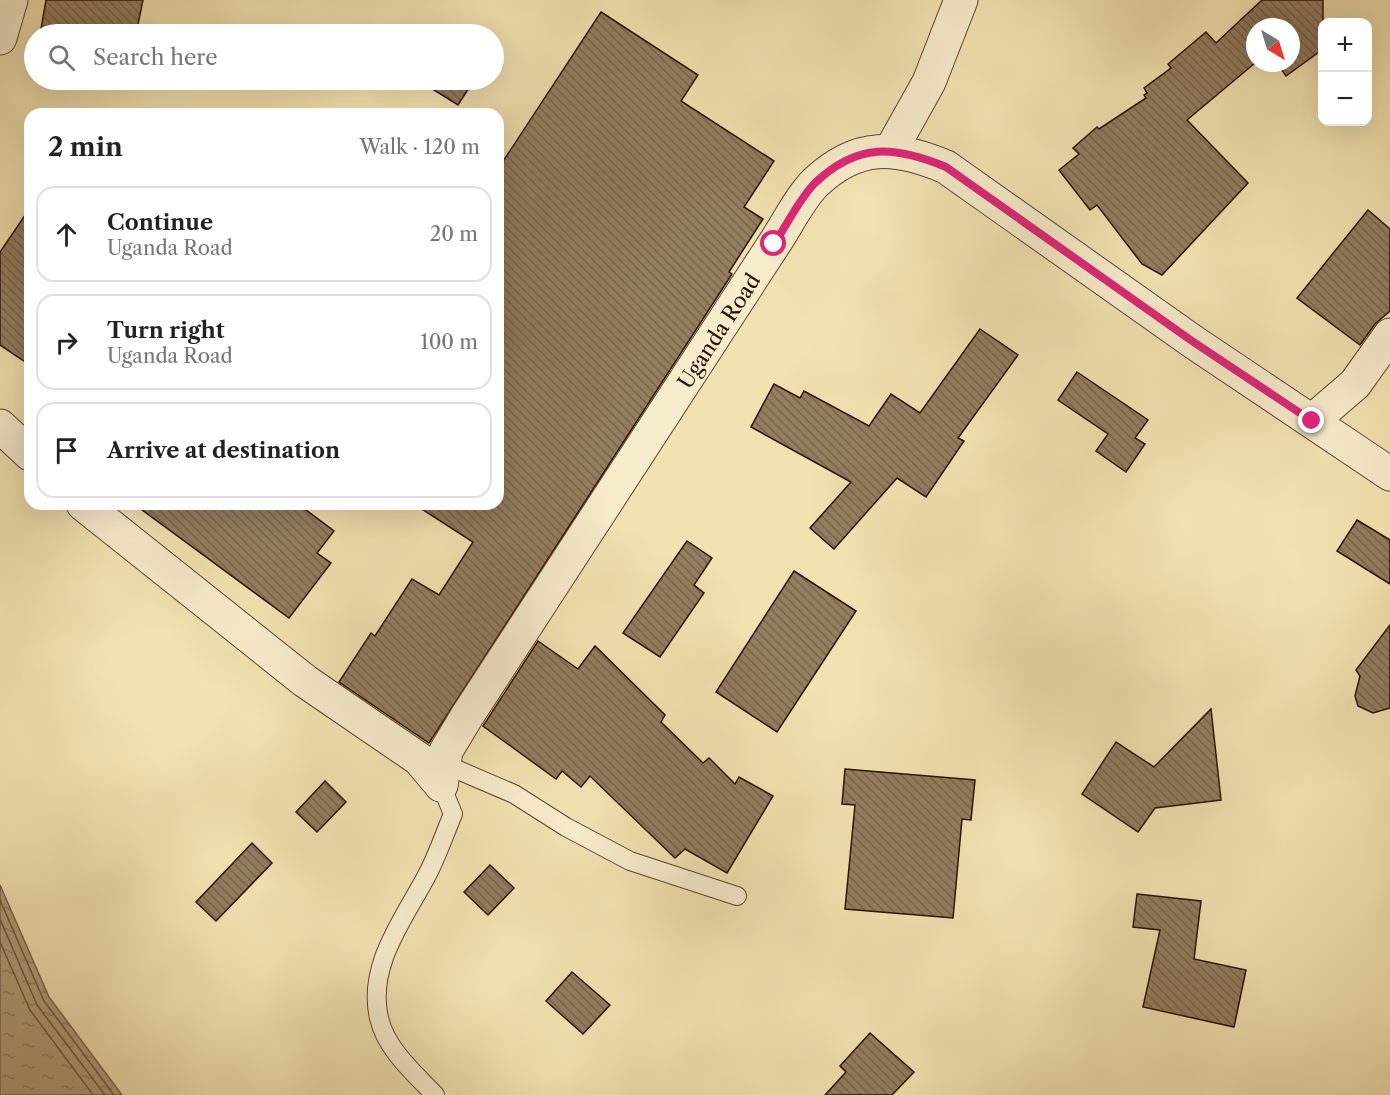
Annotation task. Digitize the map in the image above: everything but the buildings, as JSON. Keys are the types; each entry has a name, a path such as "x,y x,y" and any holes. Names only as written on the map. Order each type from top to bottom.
{"street":[{"path":"0,38 11,0"},
{"path":"891,150 929,82 959,1"},
{"name":"Uganda Road","path":"442,775 446,751 467,716 814,184 850,158 891,150 919,156 946,167 1182,335 1390,474"},
{"path":"1312,421 1355,384 1390,335"},
{"path":"0,426 24,448"},
{"path":"91,510 305,681 442,775"}],"lane":[{"path":"442,775 514,794 566,827 630,861 737,896"},
{"path":"435,1095 397,1054 384,1031 379,1018 377,984 385,955 401,918 426,876 453,814 442,775"}],"water":[{"path":"0,885 49,997 122,1095 0,1095"}],"route":[{"path":"774,244 814,184 850,158 891,150 919,156 946,167 1192,341 1312,421"}]}
